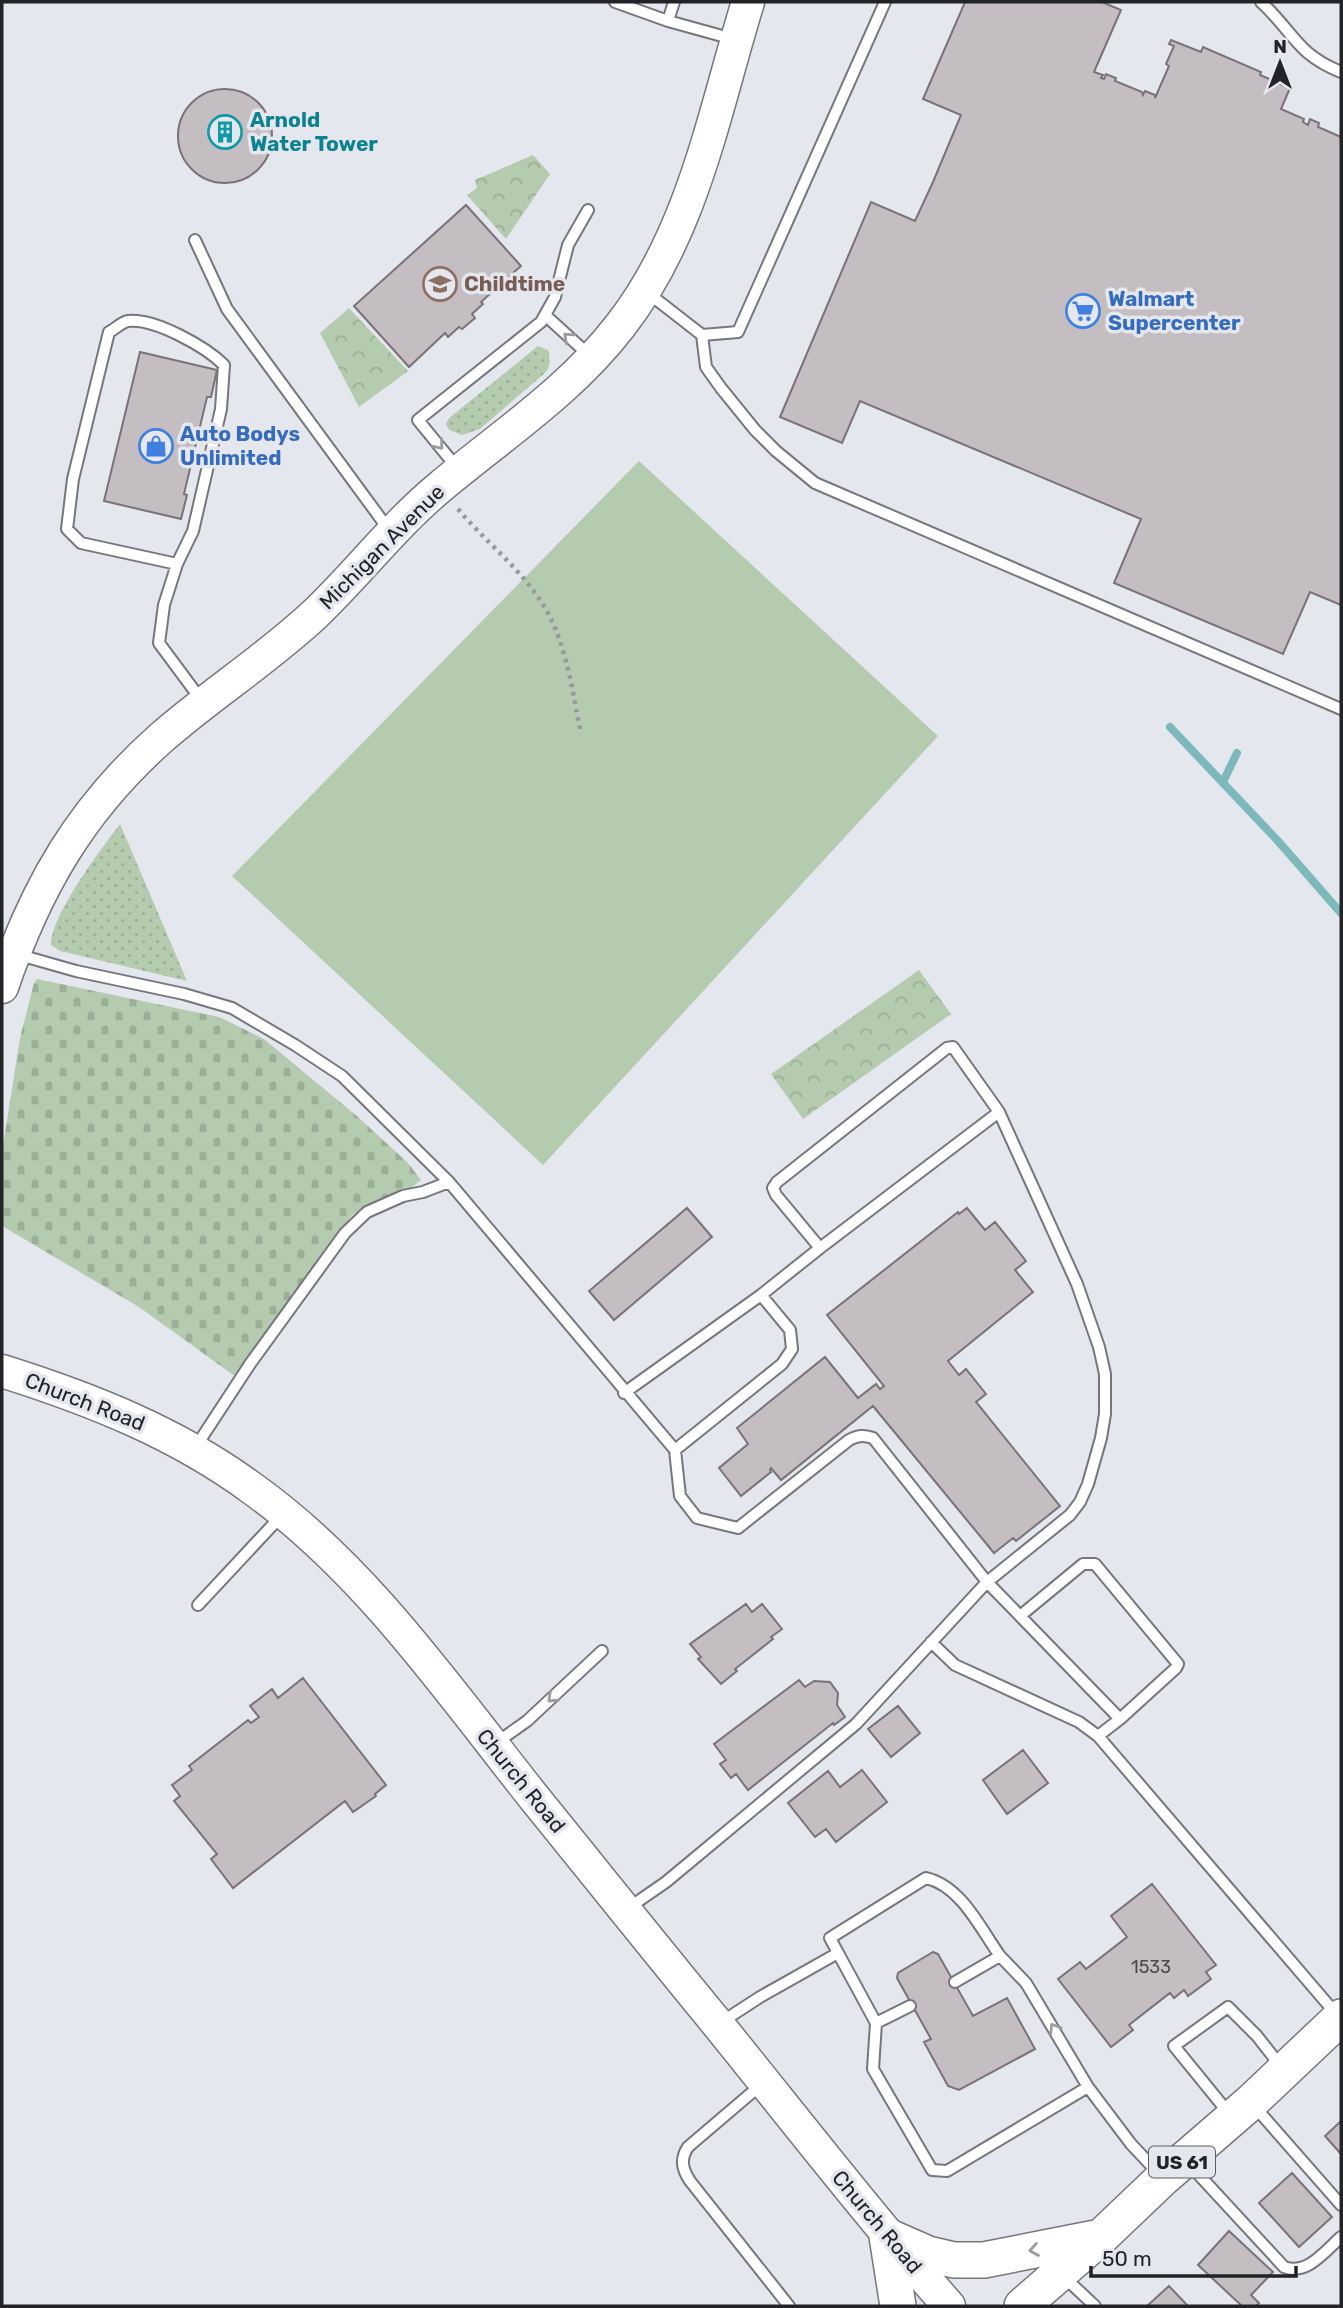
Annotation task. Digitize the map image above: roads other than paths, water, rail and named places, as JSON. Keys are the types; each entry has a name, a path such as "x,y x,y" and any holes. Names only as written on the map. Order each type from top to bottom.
{"main road":[{"name":"Michigan Avenue","path":"2,987 13,953 44,884 86,819 128,769 161,738 315,614 391,532 450,479 528,418 592,358 620,326 644,290 677,228 691,192 748,2"},
{"name":"Church Road","path":"2,1371 101,1405 194,1450 228,1471 284,1513 328,1553 373,1598 887,2236 949,2306"},
{"name":"US 61","path":"1022,2306 1341,2019"},
{"path":"887,2236 928,2254 954,2260 984,2260 1101,2237"},
{"path":"887,2236 898,2306"}],"lane":[{"path":"615,2 668,21 736,40"},
{"path":"668,21 674,2"},
{"path":"644,290 702,335 738,332 885,2"},
{"path":"1261,2 1303,49 1323,64 1341,72"},
{"path":"450,479 418,420 541,322 555,297 568,245 588,209"},
{"path":"195,240 227,309 391,532"},
{"path":"545,315 592,358"},
{"path":"177,564 81,542 67,529 73,479 109,332 127,321 148,323 189,340 211,351 224,365 221,409 193,531 177,564 164,605 159,643 204,703"},
{"path":"702,335 706,366 729,399 769,444 815,483 1341,709"},
{"path":"13,953 76,971 184,994 232,1008 342,1076 449,1182 624,1393 675,1450 680,1496 697,1518 738,1528 849,1440 865,1435 873,1438 987,1582 1120,1719"},
{"path":"625,1911 666,1882 856,1724 987,1582 1070,1515 1080,1502 1094,1468 1105,1414 1105,1374 1099,1347 1077,1284 999,1112 953,1047 947,1048 777,1182 773,1188 820,1248"},
{"path":"624,1393 761,1295 999,1112"},
{"path":"194,1450 250,1364 345,1233 367,1212 403,1196 449,1182"},
{"path":"675,1450 782,1364 792,1349 790,1330 761,1295"},
{"path":"198,1605 284,1513"},
{"path":"1020,1616 1083,1564 1095,1564 1178,1664 1098,1737"},
{"path":"931,1642 955,1665 1079,1722 1098,1737 1341,2019"},
{"path":"493,1745 527,1721 602,1651"},
{"path":"1088,2087 947,2172 932,2170 873,2068 876,2023 830,1938 926,1878 939,1881 960,1898 1000,1956 1026,1983 1088,2087 1131,2144 1174,2169 1284,2267 1305,2268 1341,2237"},
{"path":"717,2024 838,1953"},
{"path":"955,1982 1000,1956"},
{"path":"876,2023 910,2006"},
{"path":"1283,2069 1257,2036 1228,2007 1174,2046 1341,2205"},
{"path":"763,2083 688,2147 683,2154 682,2163 690,2182 789,2306"},
{"path":"1060,2273 1095,2306"}],"waterway":[{"path":"1170,727 1278,841 1341,913"},
{"path":"1223,782 1237,753"}],"place":[{"name":"Arnold Water Tower","path":"225,132"},
{"name":"Childtime","path":"440,284"},
{"name":"Walmart Supercenter","path":"1083,311"},
{"name":"Auto Bodys Unlimited","path":"156,446"}]}
